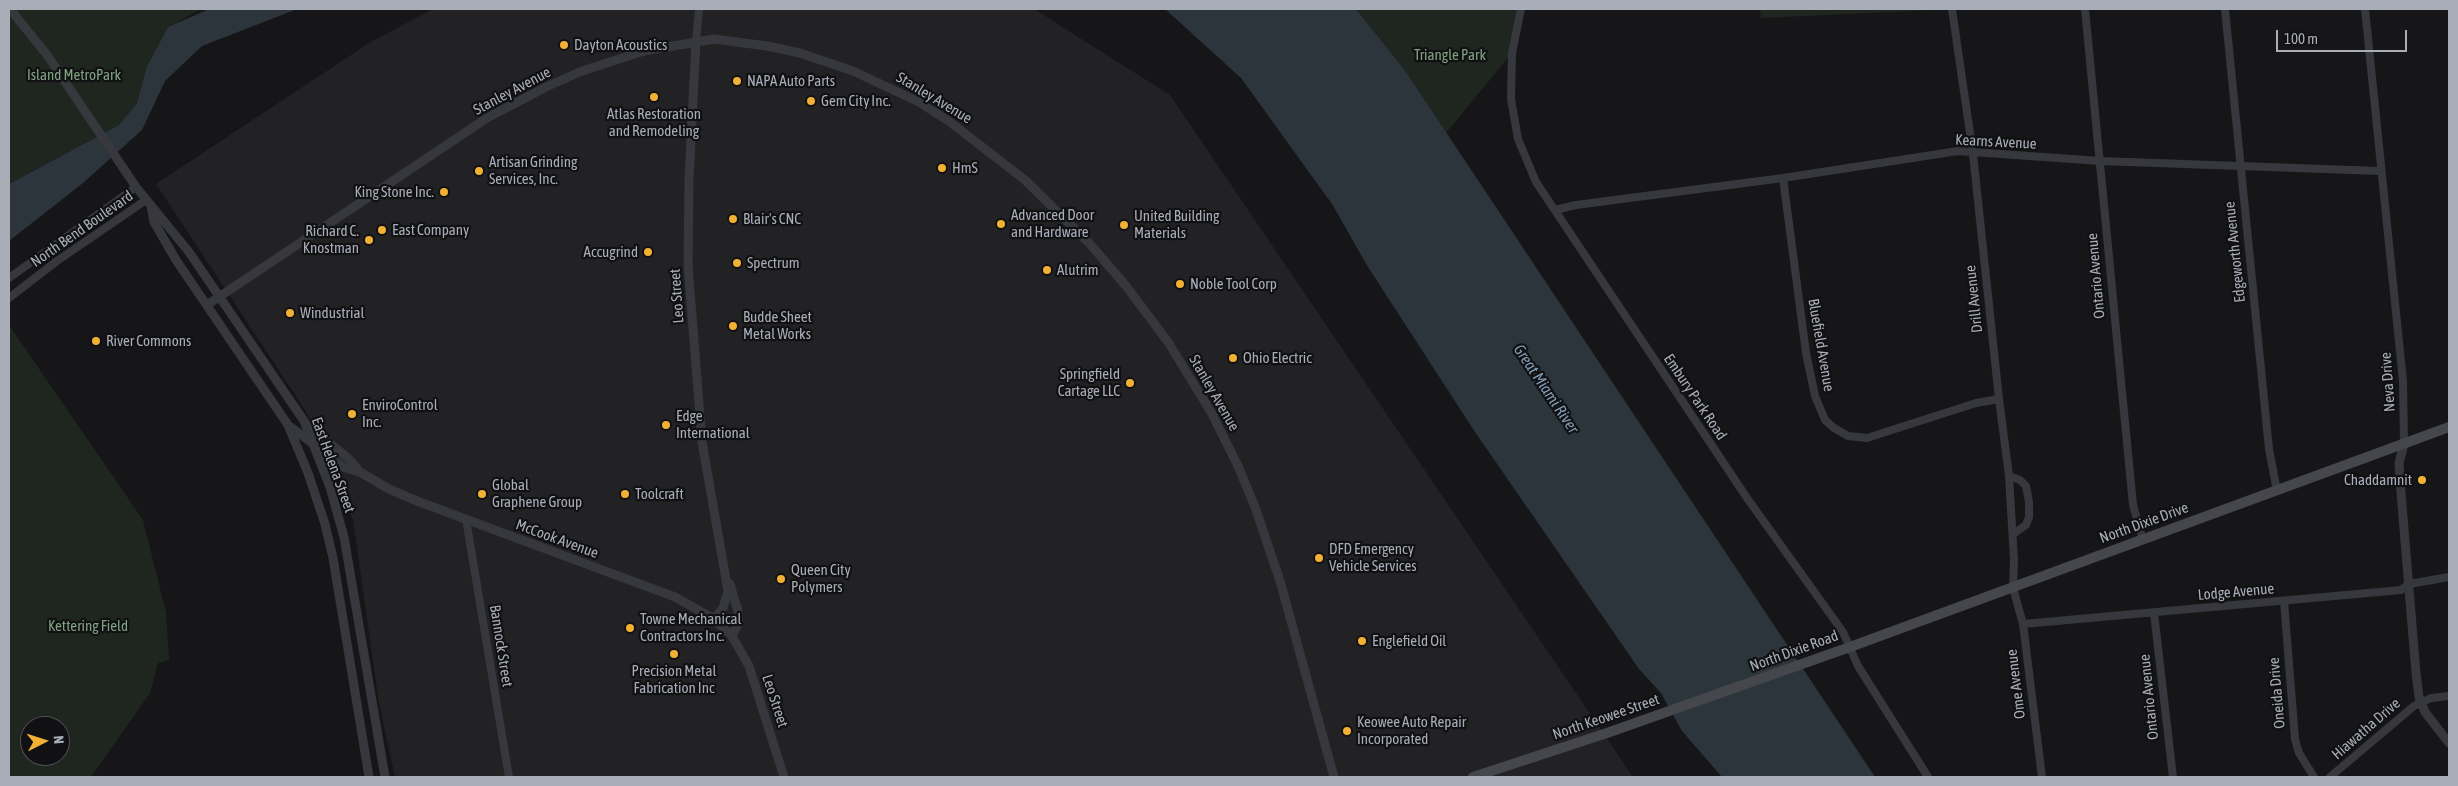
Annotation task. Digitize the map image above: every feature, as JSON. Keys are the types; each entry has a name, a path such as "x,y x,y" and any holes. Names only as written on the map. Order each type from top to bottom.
{"main road":[{"name":"North Dixie Drive","path":"1850,647 2449,427"},
{"name":"North Dixie Road","path":"1748,684 1850,647"},
{"name":"North Keowee Street","path":"1472,777 1748,684"}],"street":[{"name":"East Helena Street","path":"10,9 47,55 136,186 165,219 305,423 311,443 330,487 344,537 384,776"},
{"name":"Leo Street","path":"699,9 689,180 688,265 702,442 728,579 738,611 738,624 732,636"},
{"name":"Embury Park Road","path":"1521,9 1510,76 1513,117 1518,140 1530,170 1715,452 1792,564 1843,632 1858,666 1928,777"},
{"name":"Drill Avenue","path":"1952,9 1973,154 2009,476 2014,534 2013,588"},
{"name":"Ontario Avenue","path":"2084,9 2133,505 2143,540"},
{"name":"Edgeworth Avenue","path":"2225,9 2268,450 2277,491"},
{"name":"Neva Drive","path":"2365,9 2380,171 2403,381 2404,444 2399,463 2416,673 2421,702 2432,724 2449,743"},
{"name":"Stanley Avenue","path":"207,305 400,178 451,142 518,100 582,71 644,51 714,39 800,53 837,64 887,86 950,122 1002,160 1055,208 1095,250 1126,286 1168,342 1208,406 1256,507 1275,565 1334,777"},
{"name":"Kearns Avenue","path":"1555,210 1576,205 1783,178 1958,151 1973,154 2100,161 2380,171"},
{"name":"Bluefield Avenue","path":"1783,178 1806,353 1815,396 1825,420 1848,436 1867,438 1976,403 1999,399"},
{"name":"North Bend Boulevard","path":"9,278 136,186"},
{"name":"East Helena Street","path":"149,203 154,222 288,425 308,473 325,524 369,777"},
{"name":"North Bend Boulevard","path":"9,298 57,261 149,203"},
{"path":"305,423 349,459 360,472"},
{"name":"McCook Avenue","path":"288,425 345,468 360,472 389,489 674,597 714,619"},
{"path":"2009,476 2020,480 2026,486 2029,502 2029,517 2026,525 2014,534"},
{"name":"Bannock Street","path":"466,519 508,777"},
{"name":"Lodge Avenue","path":"2023,624 2401,590 2408,584 2449,577"},
{"name":"Leo Street","path":"728,579 727,600 714,619 732,636 740,647 755,683 784,777"},
{"name":"Ome Avenue","path":"2013,588 2023,624 2042,777"},
{"name":"Oneida Drive","path":"2284,601 2295,739 2300,753 2314,777"},
{"name":"Ontario Avenue","path":"2154,613 2173,777"},
{"path":"349,656 364,654"},
{"name":"Hiawatha Drive","path":"2330,777 2421,702 2449,696"},
{"path":"369,777 384,776"}],"shaded area":[{"path":"433,9 1034,9 1170,95 1633,777 395,777 379,703 353,520 307,413 156,184 369,43"}],"green space":[{"name":"Island MetroPark","path":"9,9 201,9 168,27 147,66 137,103 119,125 9,184"},
{"name":"Triangle Park","path":"1356,9 1521,9 1512,53 1446,133 1404,69"},
{"path":"1760,9 1934,9 1935,10 1761,18"},
{"name":"Kettering Field","path":"9,325 143,520 166,612 169,660 158,663 150,693 91,777 9,777"}],"water":[{"path":"209,9 297,9 202,46 165,81 142,130 83,183 9,241 9,184 119,125 137,103 147,66 168,27"},
{"name":"Great Miami River","path":"1165,9 1356,9 1404,69 1875,777 1722,777 1682,731 1661,693 1639,669 1475,432 1368,267 1332,204 1241,78"}],"place":[{"name":"Dayton Acoustics","path":"564,45"},
{"name":"NAPA Auto Parts","path":"737,81"},
{"name":"Atlas Restoration and Remodeling","path":"654,97"},
{"name":"Gem City Inc.","path":"811,101"},
{"name":"HmS","path":"942,168"},
{"name":"Artisan Grinding Services, Inc.","path":"479,171"},
{"name":"King Stone Inc.","path":"444,192"},
{"name":"Blair's CNC","path":"733,219"},
{"name":"Advanced Door and Hardware","path":"1001,224"},
{"name":"United Building Materials","path":"1124,225"},
{"name":"East Company","path":"382,230"},
{"name":"Richard C. Knostman","path":"369,240"},
{"name":"Accugrind","path":"648,252"},
{"name":"Spectrum","path":"737,263"},
{"name":"Alutrim","path":"1047,270"},
{"name":"Noble Tool Corp","path":"1180,284"},
{"name":"Windustrial","path":"290,313"},
{"name":"Budde Sheet Metal Works","path":"733,326"},
{"name":"River Commons","path":"96,341"},
{"name":"Ohio Electric","path":"1233,358"},
{"name":"Springfield Cartage LLC","path":"1130,383"},
{"name":"EnviroControl Inc.","path":"352,414"},
{"name":"Edge International","path":"666,425"},
{"name":"Chaddamnit","path":"2422,480"},
{"name":"Global Graphene Group","path":"482,494"},
{"name":"Toolcraft","path":"625,494"},
{"name":"DFD Emergency Vehicle Services","path":"1319,558"},
{"name":"Queen City Polymers","path":"781,579"},
{"name":"Towne Mechanical Contractors Inc.","path":"630,628"},
{"name":"Englefield Oil","path":"1362,641"},
{"name":"Precision Metal Fabrication Inc","path":"674,654"},
{"name":"Keowee Auto Repair Incorporated","path":"1347,731"}]}
